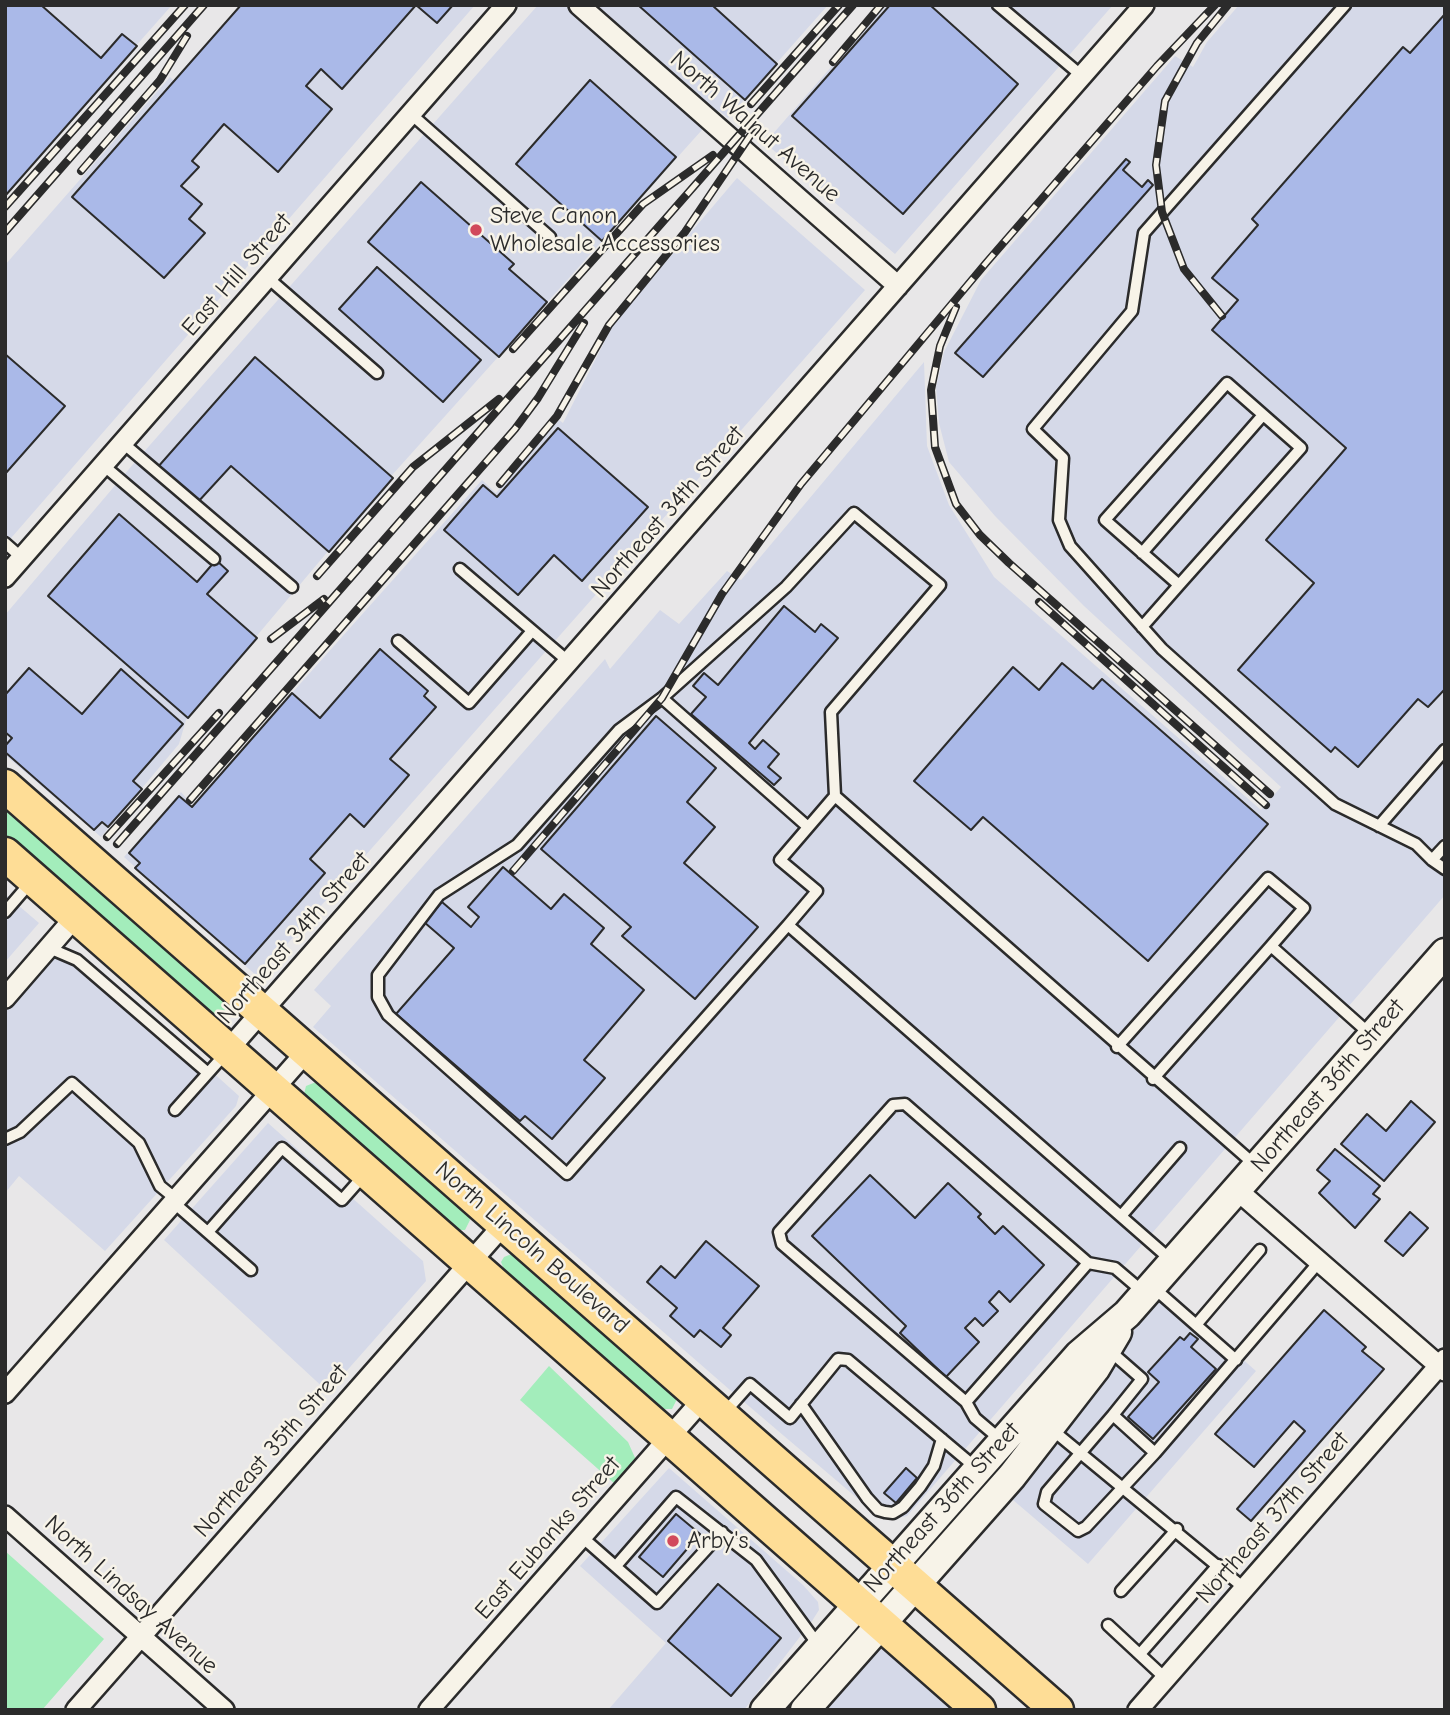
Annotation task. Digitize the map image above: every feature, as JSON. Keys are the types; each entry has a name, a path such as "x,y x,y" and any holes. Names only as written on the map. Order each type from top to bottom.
{"main road":[{"name":"North Lincoln Boulevard","path":"5,786 1057,1710"},
{"name":"North Lincoln Boulevard","path":"5,854 76,916 218,1061 273,1089 979,1710"},
{"name":"Northeast 36th Street","path":"905,1574 978,1469 1002,1441 1079,1355 1141,1298 1445,953"},
{"name":"Northeast 36th Street","path":"806,1710 868,1614 905,1574 1012,1476 1050,1428 1141,1298"},
{"name":"Northeast 36th Street","path":"765,1710 820,1647 868,1614"}],"street":[{"name":"East Hill Street","path":"5,578 506,5"},
{"name":"North Walnut Avenue","path":"579,5 898,286"},
{"name":"Northeast 34th Street","path":"218,1061 1144,5"},
{"path":"5,998 76,916"},
{"path":"5,1393 307,1051"},
{"path":"1237,1190 1443,1366"},
{"name":"Northeast 35th Street","path":"76,1710 504,1224"},
{"name":"Northeast 37th Street","path":"1138,1710 1443,1366"},
{"name":"East Eubanks Street","path":"429,1710 670,1437 714,1406"},
{"name":"North Lindsay Avenue","path":"5,1516 224,1710"}],"lane":[{"path":"998,5 1082,76"},
{"path":"1345,5 1144,233 1132,311 1033,429 1063,458 1059,520 1070,546 1162,649 1335,804 1416,844 1445,869"},
{"path":"411,114 550,237"},
{"path":"268,278 377,373"},
{"path":"1142,627 1301,449 1227,383 1105,520 1179,585"},
{"path":"1142,553 1263,415"},
{"path":"123,443 292,587"},
{"path":"103,465 214,559"},
{"path":"854,513 940,585 831,712 835,796 780,860 817,891 567,1174 388,1016 378,997 378,975 439,895 517,845 619,730 662,698 786,587 854,513"},
{"path":"5,542 22,558"},
{"path":"460,569 569,662"},
{"path":"398,641 469,703 533,631"},
{"path":"662,698 808,827"},
{"path":"1379,826 1445,750"},
{"path":"835,796 1153,1079 1257,1167"},
{"path":"1432,860 1445,846"},
{"path":"1117,1047 1268,878 1304,908 1153,1079"},
{"path":"5,912 34,879"},
{"path":"788,925 1173,1262"},
{"path":"1271,946 1372,1036"},
{"path":"49,947 78,960 218,1061 175,1110"},
{"path":"5,1139 20,1132 72,1083 139,1143 160,1186 251,1270"},
{"path":"1002,1441 975,1418 966,1402 782,1244 779,1232 894,1105 905,1104 1087,1263 1115,1268 1141,1298 1196,1325 1236,1360"},
{"path":"208,1232 282,1148 342,1200 367,1171"},
{"path":"1121,1216 1180,1148"},
{"path":"1196,1325 1260,1250"},
{"path":"1107,1348 1142,1379 1047,1492 1044,1504 1078,1531 1086,1527 1156,1453 1319,1262"},
{"path":"966,1402 1087,1263"},
{"path":"714,1406 750,1384 790,1418 838,1359 848,1360 978,1469"},
{"path":"801,1404 867,1498 878,1510 885,1513 893,1513 903,1507 920,1487 933,1466 942,1439"},
{"path":"1112,1415 1156,1453"},
{"path":"1050,1428 1177,1529 1244,1588"},
{"path":"616,1566 676,1497 756,1560 820,1647"},
{"path":"1121,1591 1177,1529"},
{"path":"582,1536 657,1603 723,1532"},
{"path":"1140,1654 1218,1565"},
{"path":"1108,1625 1165,1678"}],"shaded area":[{"path":"5,5 172,5 5,194"},
{"path":"244,5 475,5 5,545 5,265 170,77 174,81"},
{"path":"538,5 828,5 728,118 719,111 393,474 186,720 179,744 101,837 5,755 5,615 135,462"},
{"path":"885,5 1113,5 895,254 765,143"},
{"path":"1239,5 1445,5 1445,895 907,1516 889,1520 877,1515 730,1390 313,1027 331,1006 314,990 605,659 610,669 660,610 679,624 727,571 741,580 924,362 927,446 949,505 994,577 1261,810 1281,787 1084,606 995,516 949,462 939,423 936,387 944,352 981,280 1175,56 1193,67 1207,42"},
{"path":"737,178 865,290 258,977 124,857 181,792 192,805 482,480 496,493 559,420 563,423 614,323"},
{"path":"5,894 39,923 5,962"},
{"path":"62,947 80,953 239,1096 236,1106 105,1251 19,1176 5,1193 5,1012"},
{"path":"268,1123 423,1261 426,1281 328,1392 164,1240"},
{"path":"1165,1291 1256,1371 1088,1564 1006,1494"},
{"path":"669,1468 803,1585 818,1602 819,1610 812,1621 744,1710 608,1710 666,1643 580,1566"},
{"path":"869,1624 966,1710 794,1710"}],"green space":[{"path":"5,806 229,1002 230,1013 224,1018 214,1018 5,836"},
{"path":"316,1082 468,1215 470,1220 465,1230 453,1230 303,1098 306,1086"},
{"path":"514,1253 675,1394 677,1399 672,1409 661,1409 506,1274 501,1262 504,1257"},
{"path":"549,1366 628,1442 636,1460 615,1484 520,1400"},
{"path":"5,1551 104,1639 42,1710 5,1710"}],"building":[{"path":"5,5 41,5 101,58 122,34 137,46 5,196"},
{"path":"241,5 416,5 342,89 321,69 306,86 332,109 278,172 224,124 192,161 199,167 181,186 202,204 189,219 205,233 164,278 72,197"},
{"path":"416,5 453,5 437,23"},
{"path":"638,5 712,5 777,64 745,100"},
{"path":"890,5 930,5 1018,84 903,214 792,116"},
{"path":"1445,14 1445,689 1428,707 1418,699 1358,767 1335,747 1331,752 1238,670 1314,583 1266,540 1346,448 1212,330 1238,300 1212,278 1258,225 1252,219 1403,47 1410,53"},
{"path":"590,80 676,157 602,241 516,164"},
{"path":"1126,159 1130,162 1123,170 1142,187 1148,180 1153,185 983,377 955,353"},
{"path":"421,182 514,264 509,269 547,302 499,357 368,242"},
{"path":"377,267 481,360 443,402 339,309"},
{"path":"5,354 65,406 5,474"},
{"path":"255,357 393,478 329,552 231,466 197,503 157,468"},
{"path":"558,428 648,507 582,581 554,555 518,595 444,530 483,485 497,497"},
{"path":"119,514 197,582 216,560 228,571 207,594 257,638 188,718 48,596"},
{"path":"784,606 815,632 821,624 838,638 749,743 755,749 763,740 779,754 768,767 781,778 774,785 691,714 706,697 693,686 704,673 718,685"},
{"path":"380,649 428,691 424,696 436,707 390,759 409,775 364,827 350,814 310,859 325,873 245,964 135,868 140,863 129,853 179,796 192,807 292,693 320,718"},
{"path":"1062,663 1093,689 1102,679 1268,824 1148,961 983,817 971,830 914,781 1013,667 1039,690"},
{"path":"29,668 82,714 121,669 183,724 133,781 142,789 108,827 102,822 94,830 5,752 5,746 12,738 5,732 5,695"},
{"path":"656,716 716,768 687,802 715,827 684,863 758,927 695,999 622,936 631,927 541,849"},
{"path":"503,867 551,909 564,894 604,928 591,944 644,990 584,1060 605,1078 552,1139 525,1116 520,1121 396,1014 454,948 424,922 442,902 471,927 479,917 468,907"},
{"path":"1411,1101 1435,1122 1384,1181 1341,1144 1367,1114 1386,1131"},
{"path":"1335,1149 1380,1186 1373,1194 1380,1199 1355,1228 1319,1193 1330,1181 1317,1170"},
{"path":"870,1175 915,1218 948,1183 981,1214 978,1217 995,1234 1003,1226 1044,1265 1010,1302 999,1291 989,1302 998,1311 983,1326 975,1318 965,1328 979,1342 946,1377 900,1333 906,1326 812,1236"},
{"path":"1410,1212 1428,1228 1403,1256 1385,1241"},
{"path":"706,1241 759,1286 723,1328 731,1335 721,1347 700,1330 694,1337 670,1316 677,1308 647,1282 661,1266 675,1278"},
{"path":"1324,1310 1366,1347 1362,1351 1384,1369 1251,1521 1237,1509 1305,1431 1294,1421 1254,1467 1215,1434"},
{"path":"1190,1333 1198,1339 1191,1347 1216,1369 1153,1439 1128,1417 1159,1382 1148,1372 1180,1337 1184,1340"},
{"path":"906,1468 917,1478 896,1503 884,1493"},
{"name":"Arby's","path":"676,1514 700,1534 663,1577 639,1557"},
{"path":"718,1584 781,1638 731,1696 668,1641"}],"railway":[{"path":"5,207 185,5"},
{"path":"5,232 204,5"},
{"path":"751,104 839,5"},
{"path":"117,844 853,5"},
{"path":"833,62 881,5"},
{"path":"513,871 662,698 722,594 801,484 986,263 1157,66 1215,5"},
{"path":"1222,316 1184,269 1162,212 1156,165 1165,101 1197,43 1228,5"},
{"path":"81,171 160,80 187,36"},
{"path":"500,484 557,416 609,325 685,232 754,130"},
{"path":"513,349 643,204 713,155"},
{"path":"956,307 940,346 931,390 935,447 956,504 980,535 1009,563 1270,794"},
{"path":"190,800 515,429 538,398 584,323"},
{"path":"317,576 413,467 499,399"},
{"path":"271,639 324,599"},
{"path":"1039,602 1266,805"},
{"path":"107,837 219,713"}],"place":[{"name":"Steve Canon Wholesale Accessories","path":"476,230"},
{"name":"Arby's","path":"673,1541"}]}
